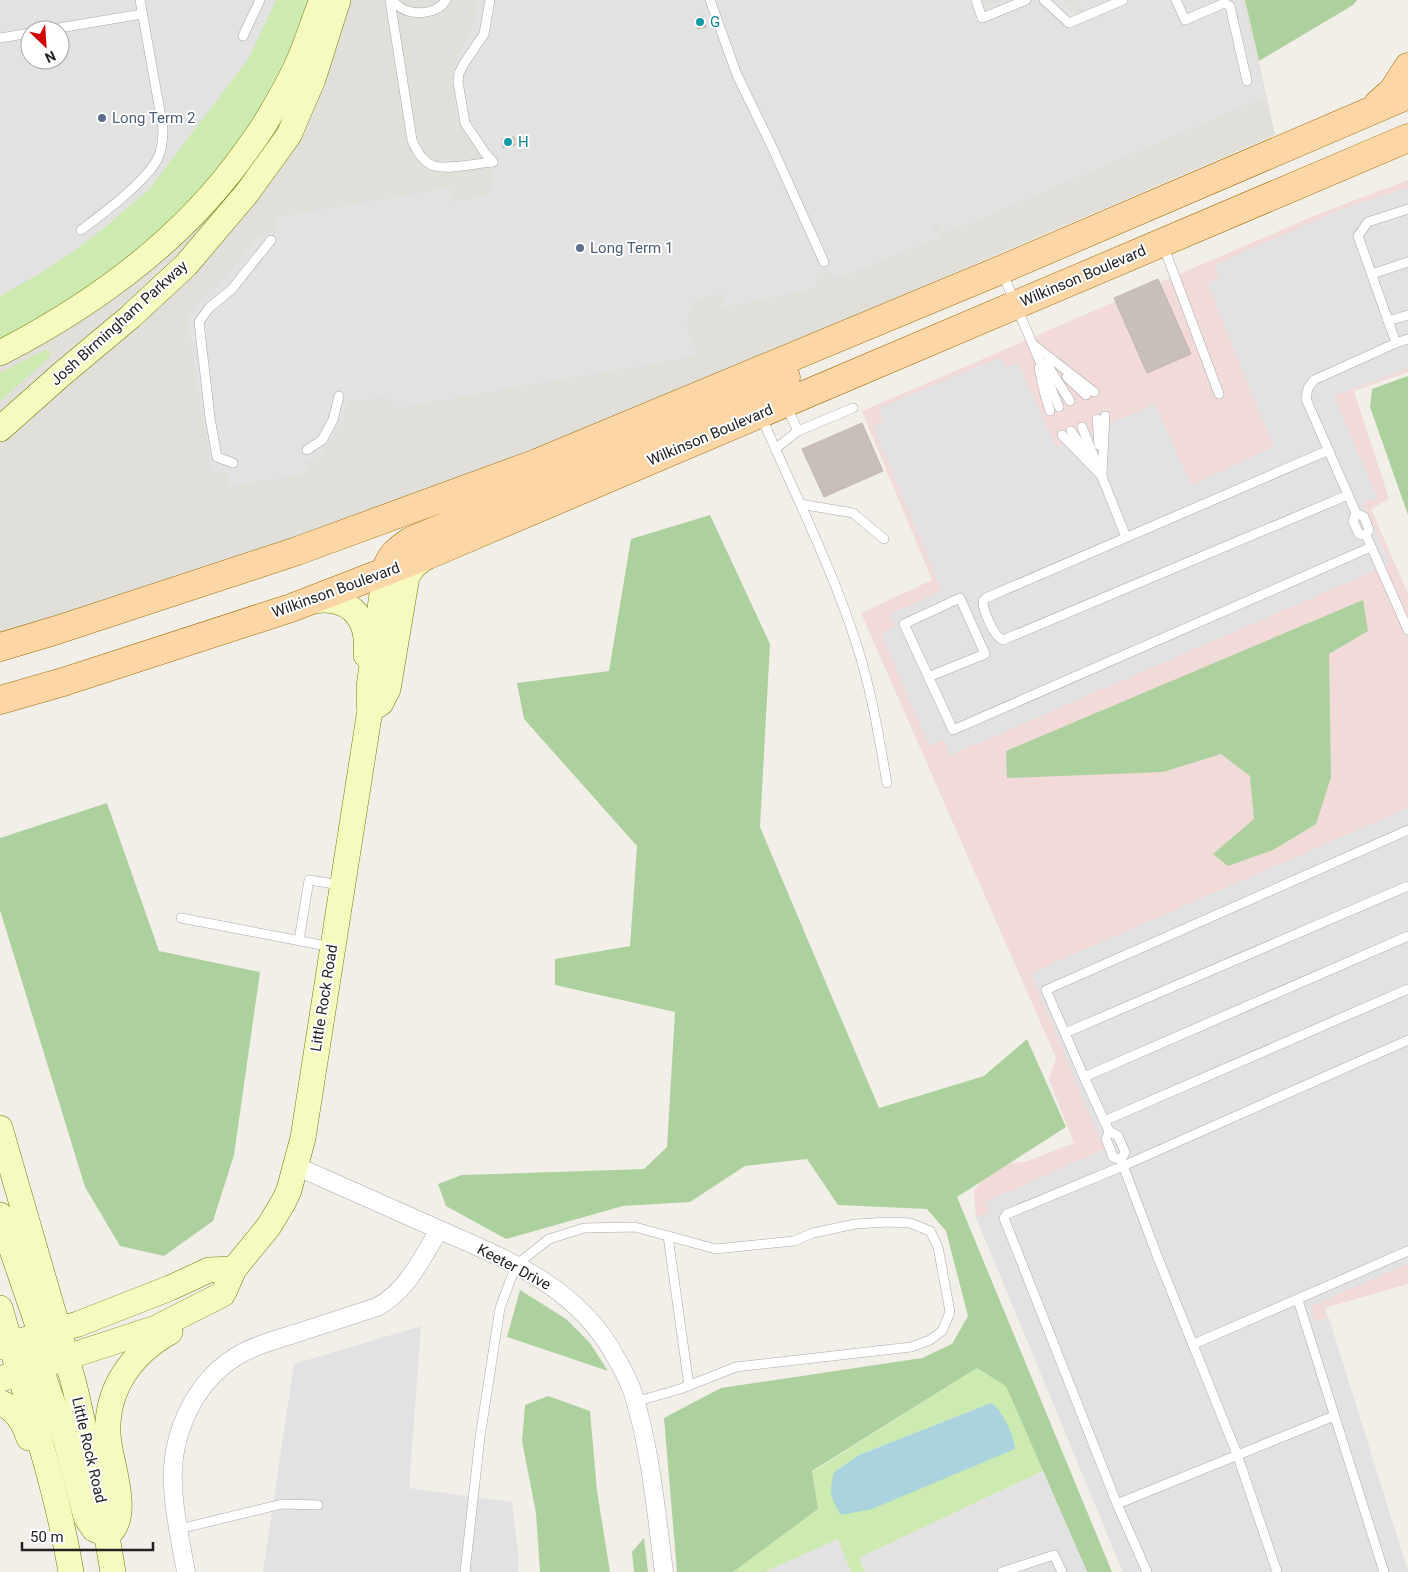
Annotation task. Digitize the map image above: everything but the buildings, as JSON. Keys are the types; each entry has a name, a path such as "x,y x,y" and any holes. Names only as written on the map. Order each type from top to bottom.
{"main road":[{"path":"1366,113 1393,91 1408,67"},
{"path":"0,647 297,552 414,510 600,438 1001,270 1408,95"},
{"name":"Wilkinson Boulevard","path":"0,700 202,638 304,603 428,556 785,402 1408,138"},
{"path":"385,572 395,551 410,541 760,392 784,379 797,363 800,355"},
{"path":"0,632 33,625 57,630"}],"street":[{"name":"Josh Birmingham Parkway","path":"0,353 36,335 89,301 140,264 186,223 229,175 266,122 297,64 322,0"},
{"name":"Josh Birmingham Parkway","path":"0,428 130,317 186,265 247,193 288,135 313,80 338,0"},
{"path":"370,710 380,703 388,689 407,576 414,566 428,556"},
{"name":"Little Rock Road","path":"31,1353 156,1328 223,1294 234,1269 262,1236 279,1212 289,1190 303,1138 370,710 368,694 385,572"},
{"path":"304,603 324,600 337,602 351,609 360,619 366,633 365,673 370,684"},
{"path":"0,1128 45,1459 61,1517 71,1572"},
{"name":"Keeter Drive","path":"296,1166 538,1276 562,1293 588,1317 607,1340 633,1392 647,1446 664,1572"},
{"path":"0,1215 31,1353"},
{"path":"186,1572 173,1486 174,1449 183,1423 195,1398 223,1366 244,1352 264,1343 377,1307 389,1300 407,1281 439,1230"},
{"path":"31,1353 140,1300 209,1270 234,1269"},
{"path":"107,1535 116,1524 119,1508 108,1435 110,1409 114,1392 125,1372 144,1349 158,1338 186,1322 197,1312 202,1304"},
{"path":"0,1308 31,1353"},
{"name":"Little Rock Road","path":"31,1353 74,1384 107,1535 113,1572"},
{"path":"0,1402 19,1416 32,1448 39,1456 45,1459"}],"lane":[{"path":"80,230 141,180 158,158 163,128 140,0"},
{"path":"243,36 260,0"},
{"path":"390,0 407,11 419,12 437,9 446,0"},
{"path":"390,0 412,140 423,159 434,166 493,162 465,123 458,82 462,68 484,34 490,0"},
{"path":"710,0 737,76 773,149 824,262"},
{"path":"976,0 982,18 1026,0"},
{"path":"1044,0 1069,23 1123,0"},
{"path":"1176,0 1185,20 1222,4 1230,6 1248,81"},
{"path":"70,26 142,14"},
{"path":"0,38 20,35"},
{"path":"1396,343 1358,236 1368,222 1408,209"},
{"path":"233,463 217,457 210,418 199,322 209,308 232,289 271,240"},
{"path":"1162,242 1219,394"},
{"path":"1372,274 1408,262"},
{"path":"1001,270 1059,406"},
{"path":"1388,322 1408,315"},
{"path":"1408,339 1314,380 1308,388 1306,399 1356,513 1364,517 1369,530 1366,535 1408,630"},
{"path":"1034,346 1090,393"},
{"path":"1034,346 1070,401"},
{"path":"1034,346 1050,411"},
{"path":"307,450 322,440 333,420 339,396"},
{"path":"785,402 798,431"},
{"path":"775,450 798,431 853,408"},
{"path":"760,413 839,597 858,649 875,714 887,783"},
{"path":"1101,418 1102,477"},
{"path":"1082,427 1126,537"},
{"path":"1066,433 1102,477"},
{"path":"1329,450 986,598 983,601 983,606 996,635 1003,640 1348,495"},
{"path":"800,504 853,513 884,539"},
{"path":"928,677 985,654 960,598 904,624 928,677 953,730 1371,547"},
{"path":"1122,1163 1125,1152 1118,1136 1109,1131 1104,1121 1046,990 1408,830"},
{"path":"298,940 309,880 342,885"},
{"path":"1065,1034 1408,886"},
{"path":"180,918 332,947"},
{"path":"1084,1077 1408,936"},
{"path":"1104,1121 1408,989"},
{"path":"1147,1572 1117,1504 1004,1218 1007,1214 1122,1163 1408,1040"},
{"path":"1109,1131 1106,1139 1113,1157 1122,1163 1158,1258 1194,1344 1237,1454 1277,1572"},
{"path":"465,1572 480,1437 500,1308 516,1265 549,1239 584,1228 635,1226 716,1248 794,1240 813,1233 855,1224 910,1223 930,1231 938,1247 950,1312 942,1331 930,1340 911,1347 736,1367 689,1386 635,1402"},
{"path":"668,1236 689,1386"},
{"path":"1194,1344 1408,1252"},
{"path":"1298,1300 1384,1572"},
{"path":"1117,1504 1334,1416"},
{"path":"179,1529 282,1504 318,1505"},
{"path":"1002,1572 1054,1554 1062,1572"}],"shaded area":[{"path":"0,0 1245,0 1275,135 444,492 143,595 0,631"},
{"name":"Long Term 2","path":"0,0 276,0 248,59 150,188 104,228 37,275 0,296"},
{"name":"Long Term 1","path":"479,0 983,0 985,5 988,6 1003,0 1062,0 1077,13 1083,9 1074,0 1242,0 1265,97 956,229 945,232 938,224 932,223 932,227 941,236 838,279 826,269 818,272 815,288 722,308 725,296 723,293 694,300 687,318 687,329 688,336 699,354 697,356 395,408 387,396 348,402 341,424 327,446 319,457 306,461 308,473 230,486 227,472 212,474 188,317 192,310 226,276 257,239 275,230 279,217 454,187 450,200 452,202 488,196 493,171 457,121 451,76 462,47 473,28"},
{"path":"1408,180 1408,372 1354,391 1389,499 1371,509 1408,594 1408,1284 1325,1308 1408,1572 1123,1572 976,1217 974,1191 982,1180 1008,1164 1028,1161 1074,1143 1049,1079 1056,1058 861,613 932,580 862,411 1316,215"},
{"path":"1408,188 1408,368 1334,396 1377,498 1363,503 1390,564 949,756 944,740 929,746 881,633 895,626 890,614 942,591 873,426 884,421 879,408 1001,357 1006,368 1018,363 1056,448 1155,404 1191,485 1274,447 1207,283 1220,277 1214,265 1347,207"},
{"path":"1408,808 1408,1264 1311,1306 1315,1321 1329,1318 1408,1572 1123,1572 976,1217 989,1212 985,1202 1104,1149 1031,973"},
{"path":"421,1326 409,1488 512,1502 519,1561 518,1572 263,1572 294,1364"},
{"path":"1043,1471 1087,1572 865,1572 859,1558"},
{"path":"838,1539 851,1572 765,1572"}],"green space":[{"path":"276,0 309,0 276,82 258,114 205,185 163,228 90,286 0,340 0,296 68,255 104,228 150,188 248,59"},
{"path":"1245,0 1357,0 1353,5 1259,61"},
{"path":"45,350 50,351 50,357 0,401 0,373"},
{"path":"1408,376 1408,515 1370,407 1372,389"},
{"path":"710,515 770,644 760,827 879,1108 984,1076 1027,1039 1066,1127 957,1197 1112,1572 1087,1572 1006,1386 977,1368 812,1471 818,1509 733,1572 677,1572 664,1418 721,1388 922,1358 952,1344 968,1316 946,1231 927,1209 838,1205 807,1159 745,1166 690,1202 623,1206 506,1239 446,1206 438,1184 462,1175 644,1169 667,1147 675,1012 555,985 555,959 630,946 637,846 524,719 517,683 609,671 631,539"},
{"path":"1363,600 1368,631 1329,654 1331,777 1316,824 1273,850 1228,866 1213,854 1254,819 1250,776 1221,754 1163,772 1007,778 1006,751"},
{"path":"107,803 159,951 260,972 234,1155 213,1221 164,1256 120,1246 85,1187 0,910 0,838"},
{"path":"520,1290 566,1319 590,1343 608,1371 507,1337"},
{"path":"977,1368 1006,1385 1043,1471 859,1558 865,1572 851,1572 837,1540 765,1572 733,1572 818,1509 812,1472","holes":["991,1403 834,1472 859,1455"]},
{"path":"548,1396 590,1411 597,1491 610,1572 540,1572 536,1513 522,1441 525,1405"},
{"path":"644,1538 648,1572 634,1572 632,1552"}],"water":[{"path":"991,1403 1007,1423 1015,1449 872,1509 841,1515 832,1494 831,1485 834,1472 859,1455"}],"place":[{"name":"G","path":"700,22"},
{"name":"Long Term 2","path":"102,118"},
{"name":"H","path":"508,142"},
{"name":"Long Term 1","path":"580,248"}]}
